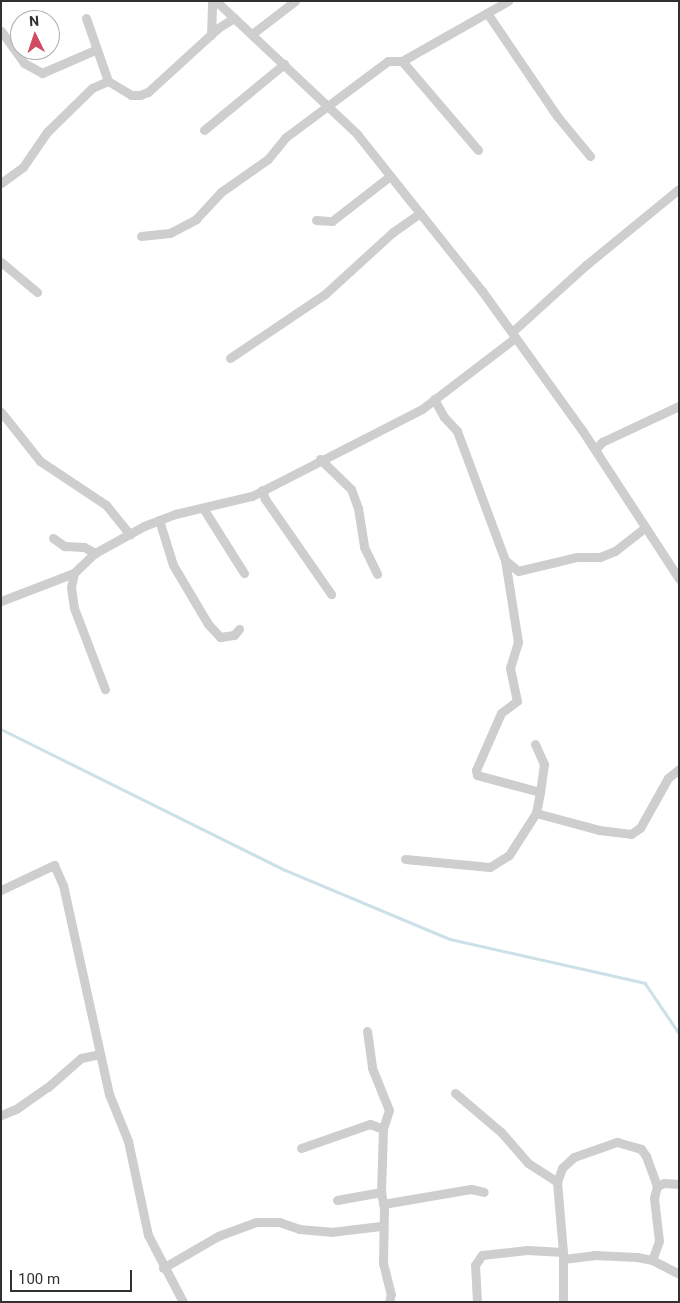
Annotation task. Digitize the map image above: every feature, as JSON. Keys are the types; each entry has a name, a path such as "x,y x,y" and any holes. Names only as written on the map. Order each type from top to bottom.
{"street":[{"path":"211,35 212,1"},
{"path":"216,1 330,106 357,134 514,335 595,450 644,528 679,579"},
{"path":"252,34 295,1"},
{"path":"141,236 170,233 196,219 221,192 268,159 286,137 388,61 402,62 508,1"},
{"path":"487,14 557,116 590,156"},
{"path":"86,18 94,50 108,81 132,95 148,92 211,35 234,18"},
{"path":"1,30 24,63 42,73 94,50"},
{"path":"402,62 478,150"},
{"path":"204,130 284,64"},
{"path":"1,183 23,167 48,132 92,88 108,81"},
{"path":"316,220 332,221 390,176"},
{"path":"1,601 74,573 95,553 159,520 262,490 422,409 514,335 586,265 679,189"},
{"path":"230,358 325,294 394,232 420,213"},
{"path":"1,262 37,292"},
{"path":"434,399 444,417 457,430 505,560 518,642 510,668 517,701 501,713 476,770 477,776 540,792"},
{"path":"595,450 602,442 679,406"},
{"path":"1,412 40,462 106,505 130,535"},
{"path":"320,459 351,489 360,515 364,547 377,574"},
{"path":"262,490 265,499 331,594"},
{"path":"203,508 244,573"},
{"path":"159,520 173,565 208,624 220,637 234,635 239,629"},
{"path":"505,560 518,571 524,571 577,557 593,559 615,551 644,528"},
{"path":"53,538 64,546 84,547 95,553"},
{"path":"74,573 71,587 74,608 105,689"},
{"path":"404,859 490,867 509,855 536,813 544,764 535,744"},
{"path":"536,813 599,830 631,834 640,828 668,778 679,769"},
{"path":"1,890 54,865 63,885 109,1094 128,1141 148,1235 162,1268 183,1302"},
{"path":"367,1031 372,1068 389,1110 383,1129 381,1192 383,1204 381,1226 389,1302"},
{"path":"1,1115 16,1109 48,1087 81,1058 100,1054"},
{"path":"455,1093 501,1132 528,1163 557,1182"},
{"path":"301,1148 370,1124 383,1129"},
{"path":"563,1302 563,1255 557,1182 562,1168 574,1157 617,1142 641,1149 657,1186 654,1198 659,1241 652,1260"},
{"path":"657,1186 664,1183 679,1184"},
{"path":"383,1204 471,1189 484,1192"},
{"path":"337,1200 381,1192"},
{"path":"162,1268 218,1236 256,1222 279,1222 299,1229 331,1232 381,1226"},
{"path":"476,1302 475,1265 482,1255 527,1250 563,1255 594,1255 652,1260 679,1274"}],"waterway":[{"path":"1,729 285,870 450,939 645,983 679,1033"}]}
